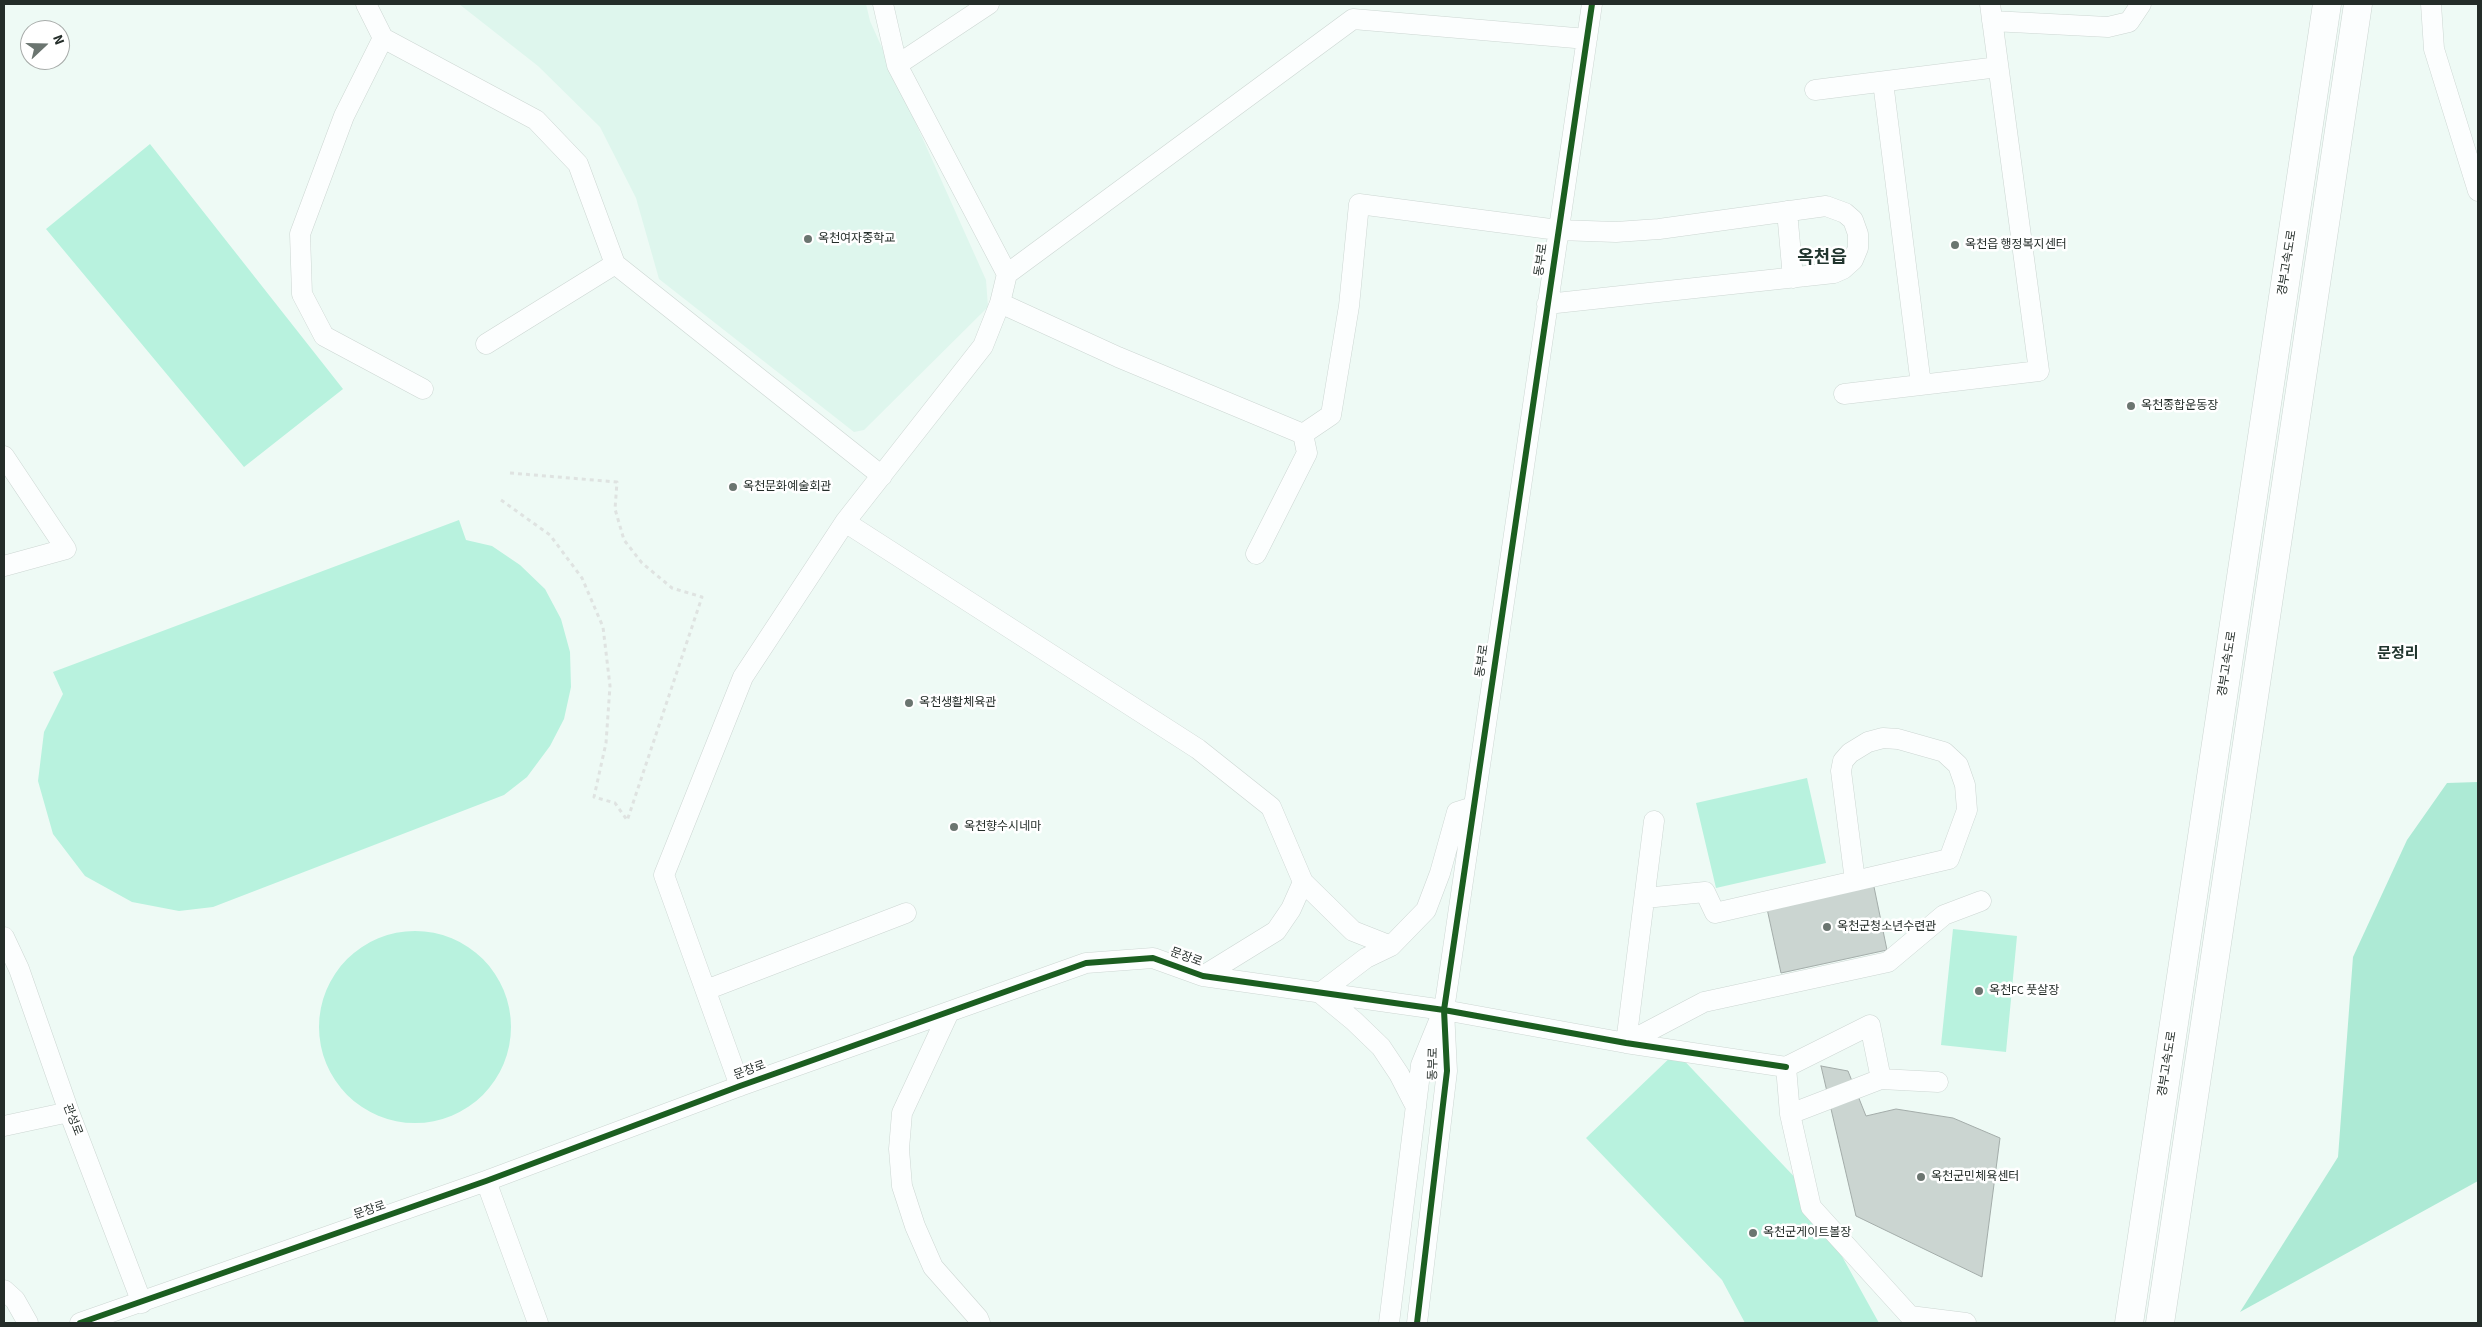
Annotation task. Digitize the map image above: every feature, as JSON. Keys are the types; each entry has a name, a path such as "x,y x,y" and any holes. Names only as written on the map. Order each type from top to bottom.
{"highway":[{"name":"경부고속도로","path":"2129,1323 2327,4"},
{"path":"2160,1323 2358,4"}],"street":[{"path":"366,4 383,38 536,120 578,164 615,264 882,476"},
{"path":"883,4 898,65 1007,274"},
{"path":"898,65 989,4"},
{"name":"동부로","path":"1417,1323 1447,1070 1444,1010 1592,4"},
{"path":"1844,394 2039,371 1991,12 2108,27 2129,22 2141,4"},
{"path":"2431,4 2434,49 2478,191"},
{"path":"740,1086 664,875 743,677 845,522 983,346 1000,303 1007,274 1353,18 1587,40"},
{"path":"383,38 344,116 300,234 302,294 324,336 423,389"},
{"path":"1815,90 1998,67"},
{"path":"1883,82 1921,385"},
{"path":"1303,434 1331,415 1349,306 1359,204 1558,230 1616,232 1831,206 1841,210 1853,220 1858,234 1857,252 1846,267 1828,274 1547,304"},
{"path":"1787,211 1793,278"},
{"path":"486,344 615,264"},
{"path":"1000,303 1118,357 1303,434"},
{"path":"1256,554 1307,453 1303,434"},
{"path":"4,456 66,549 4,566"},
{"path":"845,522 1198,749 1271,807 1303,882 1352,932 1392,946"},
{"path":"1645,898 1705,892 1715,912 1855,881 1949,859 1967,810 1965,785 1958,765 1944,752 1898,739 1883,738 1868,742 1850,753 1843,761 1841,771 1855,881"},
{"path":"1416,1107 1399,1074 1381,1047 1354,1020 1320,993 1366,958 1392,946 1426,910 1440,873 1457,812 1473,807"},
{"path":"1626,1043 1654,821"},
{"path":"1203,976 1276,931 1291,909 1303,882"},
{"path":"1626,1043 1704,1002 1888,962 1944,915 1981,900"},
{"path":"706,990 906,913"},
{"name":"관성로","path":"4,937 19,969 69,1112 134,1311"},
{"name":"문장로","path":"80,1323 134,1311 740,1086 1086,963 1153,958 1203,976 1444,1010 1626,1043 1786,1067"},
{"name":"동부로","path":"1389,1323 1421,1065 1444,1010"},
{"path":"949,1012 902,1113 899,1149 902,1186 914,1226 933,1267 978,1318 980,1323"},
{"path":"1881,1079 1870,1025 1786,1067 1790,1114 1811,1207 1910,1316 1923,1320 1966,1323"},
{"path":"1790,1114 1881,1079 1938,1082"},
{"path":"4,1126 69,1112"},
{"path":"486,1181 538,1323"},
{"path":"4,1290 15,1300 28,1323"}],"path":[{"path":"501,500 550,535 582,578 603,627 610,686 606,743 594,797 615,803 627,820 702,597 672,588 642,563 624,540 614,509 617,482 510,473"}],"shaded area":[{"name":"옥천여자중학교","path":"459,4 866,4 870,21 986,280 988,307 864,430 854,432 659,279 636,198 600,127 538,66"}],"green space":[{"path":"150,144 343,389 244,467 46,229"},
{"path":"459,520 466,540 492,546 520,565 545,589 561,619 570,652 571,687 564,719 550,746 527,777 504,795 213,907 179,911 132,902 85,876 53,834 38,781 44,732 63,694 53,672"},
{"path":"1807,778 1826,863 1716,888 1696,803"},
{"path":"2478,782 2478,1181 2240,1312 2338,1157 2353,957 2407,840 2447,783"},
{"name":"옥천FC 풋살장","path":"1953,929 2017,936 2006,1052 1941,1045"},
{"path":"406,931 424,931 452,938 468,947 483,959 495,974 504,990 511,1018 511,1036 504,1064 495,1080 483,1095 468,1107 452,1116 424,1123 406,1123 387,1119 370,1112 354,1101 341,1088 330,1072 323,1055 319,1036 319,1018 323,999 330,982 341,966 354,953 370,942 387,935"},
{"name":"옥천군게이트볼장","path":"1676,1052 1803,1186 1879,1323 1745,1323 1722,1280 1586,1138"}],"building":[{"name":"옥천군청소년수련관","path":"1873,882 1887,950 1781,973 1766,904"},
{"name":"옥천군민체육센터","path":"1821,1066 1848,1071 1866,1116 1896,1109 1953,1118 2000,1138 1982,1277 1856,1216"}],"cycle path":[{"path":"1417,1323 1447,1071 1444,1010 1592,4"},
{"path":"80,1323 486,1181 740,1086 1086,963 1153,958 1203,976 1444,1010 1626,1043 1786,1067"}],"place":[{"name":"옥천여자중학교","path":"808,239"},
{"name":"옥천읍 행정복지센터","path":"1955,245"},
{"name":"옥천종합운동장","path":"2131,406"},
{"name":"옥천문화예술회관","path":"733,487"},
{"name":"옥천생활체육관","path":"909,703"},
{"name":"옥천향수시네마","path":"954,827"},
{"name":"옥천군청소년수련관","path":"1827,927"},
{"name":"옥천FC 풋살장","path":"1979,991"},
{"name":"옥천군민체육센터","path":"1921,1177"},
{"name":"옥천군게이트볼장","path":"1753,1233"}],"district":[{"name":"옥천읍","path":"1822,259"},
{"name":"문정리","path":"2398,655"}]}
